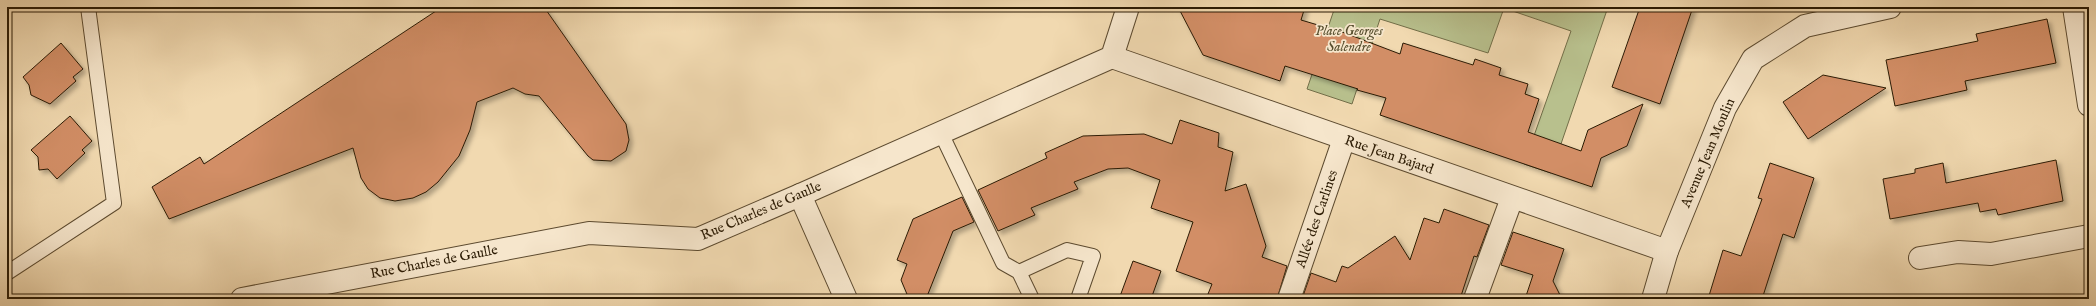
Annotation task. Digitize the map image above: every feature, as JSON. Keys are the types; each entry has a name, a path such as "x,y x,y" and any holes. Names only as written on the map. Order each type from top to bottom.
{"street":[{"path":"1112,57 1128,7"},
{"name":"Avenue Jean Moulin","path":"1653,299 1668,251 1724,108 1752,59 1805,26 1890,7"},
{"path":"2074,7 2089,105"},
{"name":"Rue Charles de Gaulle","path":"242,299 589,233 698,239 1112,57"},
{"name":"Rue Jean Bajard","path":"1112,57 1512,198 1668,251"},
{"name":"Allée des Carlines","path":"1289,299 1344,139"},
{"path":"800,195 846,299"},
{"path":"1475,299 1512,198"},
{"path":"1920,258 1958,252 1991,254 2089,236"}],"lane":[{"path":"7,272 114,203 88,7"},
{"path":"941,133 1002,264 1019,272 1032,299"},
{"path":"1019,272 1067,250 1093,256 1078,299"}],"green space":[{"name":"Place Georges Salendre","path":"1335,7 1608,7 1551,173 1524,164 1571,31 1504,8 1488,53 1380,19 1352,104 1307,89"}],"building":[{"path":"442,7 544,7 626,124 629,140 626,151 611,161 593,160 588,156 539,96 525,94 513,88 477,102 470,130 459,156 438,182 426,192 413,198 395,201 380,198 368,189 361,178 353,148 169,219 152,187 200,157 204,164"},
{"path":"1178,7 1305,7 1301,20 1345,33 1400,54 1403,43 1473,65 1475,59 1501,68 1499,75 1528,84 1525,94 1539,99 1528,132 1581,151 1588,130 1643,104 1627,146 1601,158 1592,187 1380,115 1386,98 1285,66 1280,81 1203,55"},
{"path":"1640,7 1693,7 1660,104 1612,87"},
{"path":"2047,19 2056,63 1965,81 1967,90 1895,106 1886,60 1978,41 1976,34"},
{"path":"61,43 83,69 73,77 76,81 50,104 31,95 29,85 23,77"},
{"path":"1823,75 1886,88 1808,139 1783,102"},
{"path":"70,116 92,141 82,150 85,153 57,179 48,169 39,170 38,157 31,150"},
{"path":"1180,120 1219,133 1218,147 1233,152 1225,191 1246,184 1266,246 1262,257 1287,266 1277,299 1206,299 1212,284 1176,271 1193,222 1151,208 1160,180 1128,168 1108,169 1074,182 1078,189 1031,208 1035,215 998,231 978,190 1047,158 1045,153 1083,136 1144,134 1172,144"},
{"path":"2056,160 2063,201 1998,215 1996,209 1980,212 1978,203 1890,219 1883,179 1915,173 1915,169 1943,163 1946,183"},
{"path":"1770,163 1814,178 1794,238 1783,234 1762,299 1708,299 1723,250 1741,256 1762,199 1758,198"},
{"path":"962,197 974,222 953,231 926,299 909,299 901,280 907,264 897,260 913,219"},
{"path":"1444,209 1489,225 1477,257 1474,256 1460,299 1302,299 1311,273 1336,282 1342,266 1348,268 1395,236 1410,260 1424,218 1439,223"},
{"path":"1513,232 1564,249 1553,281 1562,299 1525,299 1533,275 1501,265"},
{"path":"1133,261 1161,271 1151,299 1119,299"}]}
